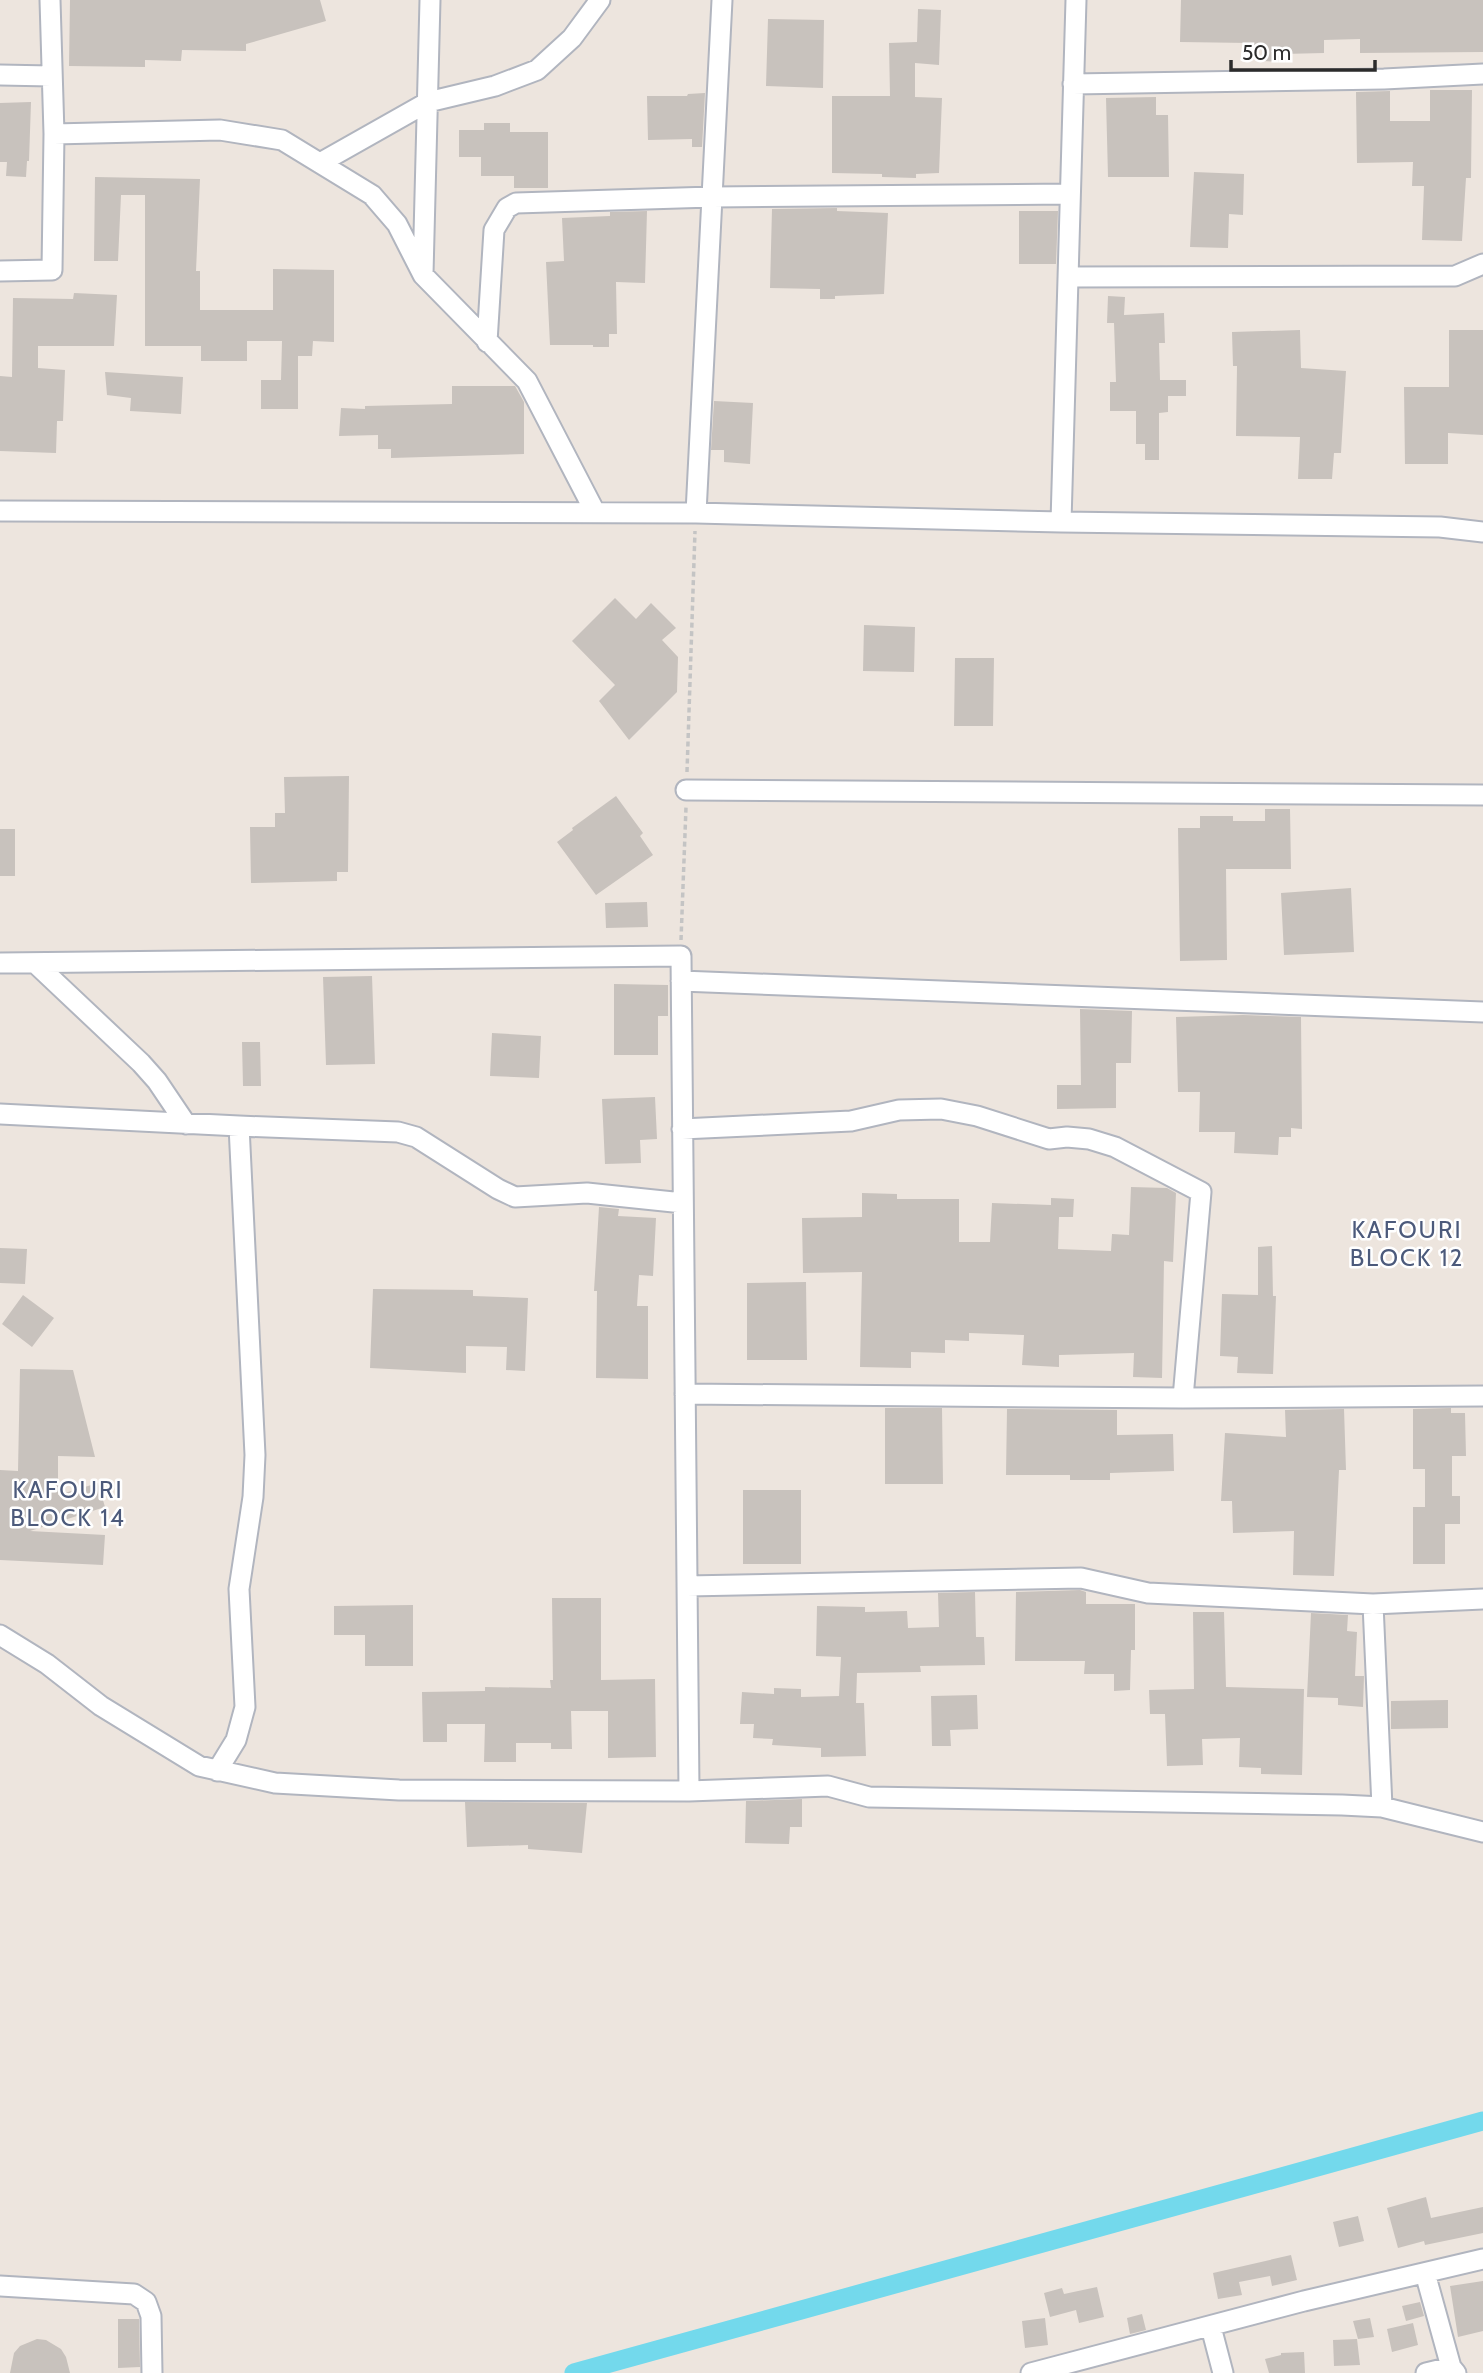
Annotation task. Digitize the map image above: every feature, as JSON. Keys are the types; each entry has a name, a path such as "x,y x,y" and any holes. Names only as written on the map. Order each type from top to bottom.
{"street":[{"path":"0,271 52,270 54,134 50,0"},
{"path":"424,275 430,0"},
{"path":"320,163 428,102 495,86 537,70 572,38 600,0"},
{"path":"695,513 722,0"},
{"path":"1061,522 1076,0"},
{"path":"1073,84 1384,79 1483,74"},
{"path":"0,75 51,76"},
{"path":"54,134 220,130 282,140 372,195 397,224 424,275 527,381 595,512"},
{"path":"488,342 494,230 507,208 516,203 712,197 1070,194"},
{"path":"1068,277 1455,276 1483,264"},
{"path":"0,511 695,513 1061,522 1440,527 1483,532"},
{"path":"686,790 1483,795"},
{"path":"0,963 681,956 689,1791"},
{"path":"35,963 141,1063 186,1124"},
{"path":"681,981 1483,1012"},
{"path":"682,1129 851,1121 900,1110 942,1109 977,1116 1049,1139 1089,1139 1115,1147 1201,1192 1183,1398"},
{"path":"0,1114 398,1132 416,1137 514,1197 587,1193 683,1203"},
{"path":"217,1771 236,1740 245,1707 239,1588 253,1497 254,1465 239,1126"},
{"path":"685,1394 1183,1398 1483,1396"},
{"path":"687,1586 1081,1578 1148,1593 1373,1604 1483,1599"},
{"path":"1373,1604 1382,1807"},
{"path":"0,1635 47,1664 102,1706 199,1766 275,1783 398,1790 689,1791 828,1787 881,1798 1382,1807 1483,1832"},
{"path":"1031,2373 1304,2301 1483,2259"},
{"path":"1424,2273 1453,2370 1426,2373"},
{"path":"0,2286 134,2294 146,2302 151,2316 152,2373"},
{"path":"1211,2327 1223,2373"}],"path":[{"path":"681,956 695,513"}],"building":[{"path":"70,0 320,0 326,21 246,44 246,51 182,50 181,61 145,60 145,67 69,66"},
{"path":"1181,0 1483,0 1483,52 1360,53 1360,39 1324,40 1324,53 1283,54 1282,62 1264,61 1265,50 1249,49 1249,43 1180,42"},
{"path":"918,9 941,10 939,65 915,63 915,97 942,98 939,173 916,174 916,178 832,173 832,96 890,96 889,43 917,42"},
{"path":"768,19 824,20 823,88 766,86"},
{"path":"1430,90 1472,90 1471,178 1466,178 1462,241 1422,240 1424,186 1412,186 1413,162 1357,163 1356,92 1390,91 1390,121 1430,121"},
{"path":"705,93 702,147 692,147 692,139 648,140 647,96"},
{"path":"1156,97 1156,115 1168,115 1169,177 1108,177 1106,98"},
{"path":"31,102 26,177 6,176 7,162 0,162 0,103"},
{"path":"484,123 510,123 510,132 548,132 548,188 514,188 514,176 481,176 481,157 459,157 459,130 484,130"},
{"path":"1194,172 1244,174 1243,215 1229,214 1228,248 1190,247"},
{"path":"95,177 200,179 196,271 200,271 200,310 273,310 273,269 334,270 334,342 313,341 312,356 298,356 298,409 261,409 261,380 281,380 282,341 247,341 247,361 201,361 201,346 145,346 145,195 121,195 118,261 94,261"},
{"path":"837,208 837,211 888,213 884,294 820,299 820,289 770,288 772,209"},
{"path":"647,211 645,283 616,282 617,334 609,334 609,347 550,345 546,262 564,261 562,218"},
{"path":"1019,211 1058,211 1056,264 1019,264"},
{"path":"74,293 117,295 114,346 38,346 38,368 65,370 63,421 57,421 56,453 0,451 0,376 12,377 13,298 73,299"},
{"path":"1108,296 1125,297 1124,315 1164,313 1165,343 1159,343 1160,380 1186,380 1186,396 1168,396 1168,412 1159,413 1159,460 1145,460 1145,444 1136,444 1136,411 1110,411 1110,382 1116,382 1114,323 1107,323"},
{"path":"1300,330 1301,368 1346,371 1341,453 1334,453 1332,479 1298,479 1300,437 1236,436 1237,366 1233,366 1232,332"},
{"path":"1449,330 1483,330 1483,435 1448,433 1448,464 1405,464 1404,387 1449,387"},
{"path":"105,372 183,377 181,414 130,411 131,398 107,395"},
{"path":"452,386 515,386 524,402 524,454 391,458 391,449 378,449 378,435 339,436 341,408 452,404"},
{"path":"714,401 753,403 750,464 724,462 724,450 711,450"},
{"path":"615,598 636,619 651,603 676,628 662,640 678,657 677,692 629,740 599,701 615,685 572,641"},
{"path":"864,625 915,627 914,672 863,671"},
{"path":"955,658 994,658 993,726 954,726"},
{"path":"349,776 348,872 337,872 337,881 251,883 250,827 275,827 275,813 285,813 284,777"},
{"path":"616,796 643,833 640,836 653,855 596,895 557,842"},
{"path":"1265,809 1290,809 1291,869 1226,869 1227,960 1180,961 1178,828 1200,828 1200,816 1233,816 1233,821 1265,821"},
{"path":"0,829 15,829 15,876 0,876"},
{"path":"1351,888 1354,952 1284,955 1281,893"},
{"path":"647,902 648,927 606,928 605,903"},
{"path":"372,976 375,1064 326,1065 323,977"},
{"path":"614,984 668,985 668,1016 658,1016 658,1055 614,1055"},
{"path":"1080,1009 1132,1011 1131,1063 1116,1063 1116,1108 1057,1109 1057,1085 1081,1085"},
{"path":"1176,1017 1301,1017 1302,1129 1291,1128 1291,1137 1279,1137 1278,1155 1234,1153 1235,1132 1199,1132 1200,1092 1178,1092"},
{"path":"492,1033 541,1036 539,1078 490,1076"},
{"path":"242,1042 260,1042 261,1086 243,1086"},
{"path":"655,1097 657,1139 640,1140 641,1163 605,1164 602,1099"},
{"path":"1131,1187 1167,1188 1176,1193 1173,1262 1164,1261 1162,1378 1133,1377 1134,1353 1059,1355 1059,1367 1022,1365 1024,1335 969,1333 969,1341 945,1340 945,1353 911,1352 911,1368 860,1367 862,1272 803,1273 802,1218 862,1217 862,1193 897,1194 897,1199 959,1199 959,1242 990,1242 992,1203 1051,1205 1051,1198 1074,1199 1073,1217 1059,1217 1058,1249 1111,1251 1112,1234 1129,1235"},
{"path":"599,1207 619,1209 618,1216 656,1218 653,1276 639,1275 637,1306 648,1306 648,1379 596,1378 597,1291 594,1291"},
{"path":"1272,1246 1273,1296 1276,1296 1273,1374 1237,1373 1238,1357 1220,1356 1222,1294 1258,1295 1258,1247"},
{"path":"0,1248 27,1249 25,1284 0,1283"},
{"path":"806,1282 807,1360 747,1360 747,1283"},
{"path":"373,1289 473,1290 473,1296 528,1298 525,1371 506,1370 507,1347 466,1346 466,1373 370,1368"},
{"path":"23,1295 54,1318 32,1347 2,1324"},
{"path":"20,1369 73,1370 95,1457 58,1456 58,1495 98,1483 105,1507 30,1531 105,1535 103,1565 0,1560 0,1470 18,1471"},
{"path":"885,1408 942,1408 943,1484 885,1484"},
{"path":"1451,1408 1451,1413 1465,1413 1466,1456 1452,1456 1452,1496 1460,1496 1460,1524 1445,1524 1445,1564 1413,1564 1413,1507 1425,1507 1425,1469 1413,1469 1413,1409"},
{"path":"1007,1409 1117,1410 1117,1435 1173,1434 1174,1471 1110,1473 1110,1480 1070,1480 1070,1475 1006,1475"},
{"path":"1344,1409 1346,1470 1339,1470 1334,1576 1293,1575 1294,1531 1233,1533 1232,1501 1221,1501 1225,1433 1286,1437 1285,1410"},
{"path":"743,1490 801,1490 801,1564 743,1564"},
{"path":"975,1592 976,1637 984,1637 985,1665 920,1666 921,1672 857,1673 856,1703 864,1703 866,1756 821,1757 821,1748 772,1745 773,1739 753,1738 754,1724 740,1724 742,1692 774,1694 774,1688 801,1689 801,1697 839,1696 841,1657 816,1656 817,1606 865,1607 865,1612 907,1611 908,1628 939,1627 938,1593"},
{"path":"1016,1592 1086,1592 1086,1604 1135,1604 1135,1650 1131,1650 1130,1690 1114,1691 1114,1674 1084,1674 1085,1661 1015,1661"},
{"path":"552,1598 601,1598 601,1680 655,1679 656,1757 608,1758 608,1711 571,1711 572,1749 551,1749 551,1743 516,1743 516,1762 484,1762 485,1724 447,1724 447,1742 423,1742 422,1692 485,1691 485,1687 551,1688"},
{"path":"413,1605 413,1666 365,1666 365,1635 334,1635 334,1606"},
{"path":"1193,1612 1224,1612 1226,1687 1304,1689 1302,1775 1261,1774 1261,1768 1239,1767 1240,1738 1202,1739 1203,1765 1167,1766 1165,1714 1150,1714 1149,1690 1194,1689"},
{"path":"1311,1613 1348,1615 1347,1631 1357,1632 1355,1676 1364,1676 1363,1707 1338,1705 1338,1698 1307,1697"},
{"path":"977,1695 978,1729 950,1730 951,1746 932,1746 931,1696"},
{"path":"1448,1700 1448,1728 1391,1729 1391,1701"},
{"path":"802,1799 802,1827 790,1827 789,1844 745,1843 746,1801"},
{"path":"465,1802 587,1803 582,1853 528,1849 528,1845 467,1847"},
{"path":"1426,2197 1431,2218 1483,2207 1483,2233 1425,2245 1424,2241 1398,2248 1387,2208"},
{"path":"1358,2216 1364,2241 1339,2247 1333,2222"},
{"path":"1291,2255 1297,2280 1272,2286 1270,2276 1239,2282 1242,2295 1218,2299 1213,2273"},
{"path":"1483,2281 1483,2331 1458,2337 1450,2286"},
{"path":"1097,2287 1104,2317 1079,2323 1076,2310 1050,2317 1044,2293 1062,2288 1064,2294"},
{"path":"1420,2302 1424,2316 1406,2321 1402,2306"},
{"path":"1142,2314 1146,2330 1130,2334 1127,2318"},
{"path":"1045,2318 1048,2345 1025,2348 1022,2321"},
{"path":"1370,2318 1374,2337 1358,2339 1353,2321"},
{"path":"118,2319 139,2319 140,2367 118,2368"},
{"path":"1413,2323 1418,2345 1392,2352 1387,2329"},
{"path":"37,2339 46,2340 61,2349 70,2373 10,2373 14,2353 20,2346"},
{"path":"1357,2339 1360,2365 1334,2366 1333,2340"},
{"path":"1304,2352 1305,2373 1269,2373 1265,2359 1281,2353"}],"waterway":[{"path":"574,2373 1483,2121"}],"district":[{"name":"KAFOURI BLOCK 12","path":"1407,1244"},
{"name":"KAFOURI BLOCK 14","path":"68,1504"}]}
